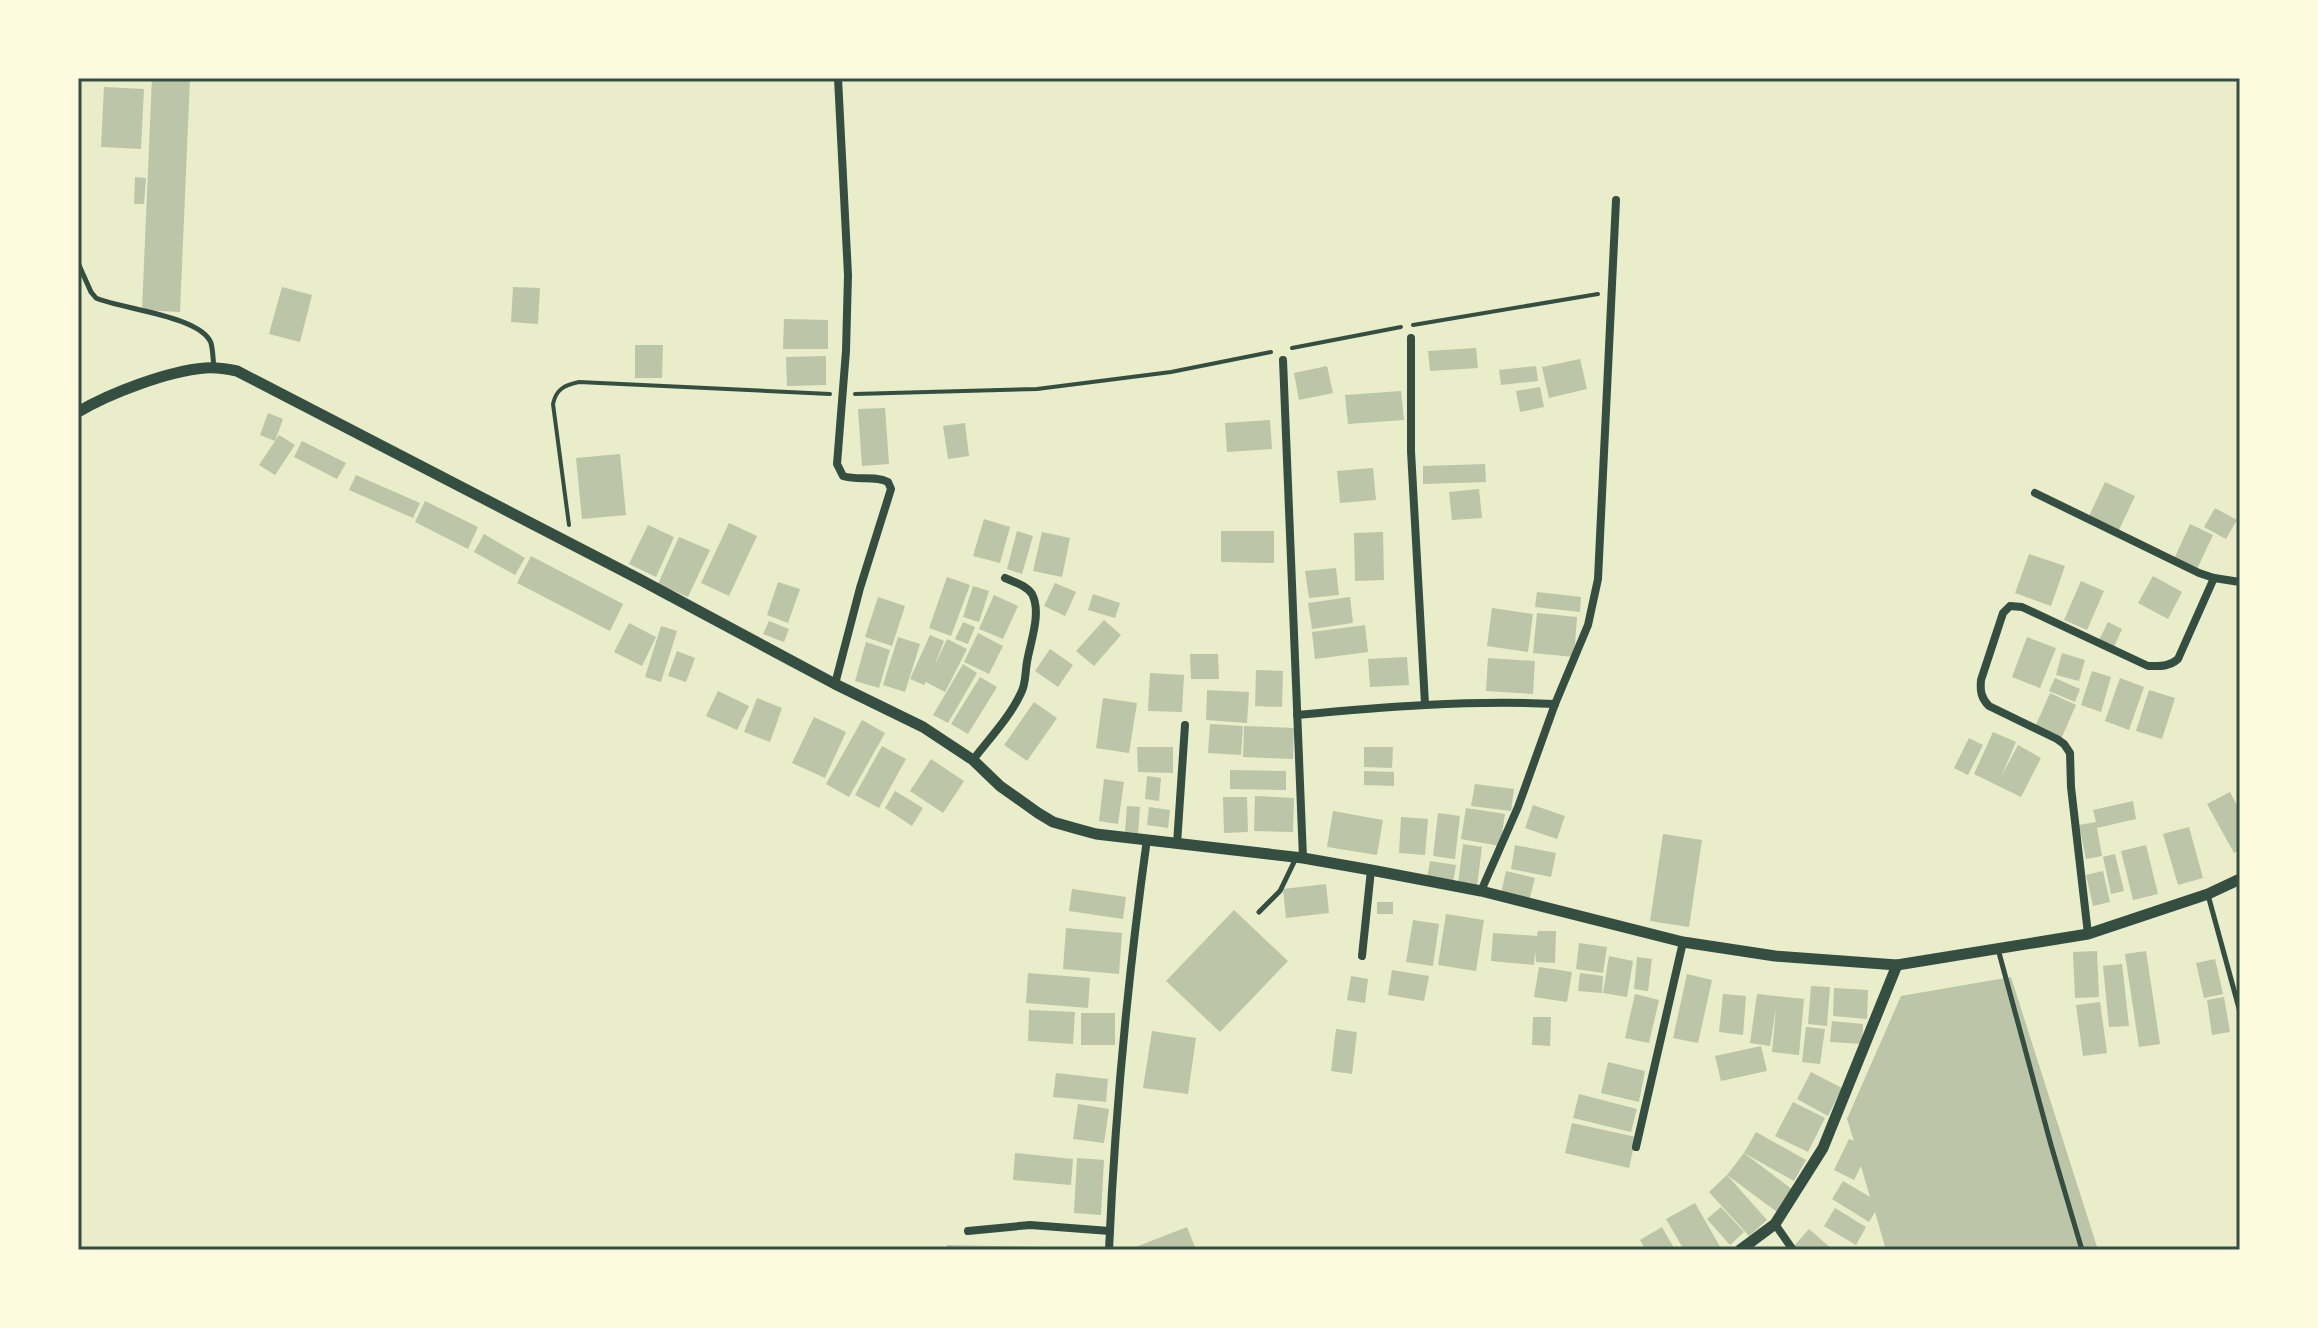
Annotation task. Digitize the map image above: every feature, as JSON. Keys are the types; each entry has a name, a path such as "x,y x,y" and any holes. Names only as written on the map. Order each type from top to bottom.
{"street":[{"path":"835,684 860,588 891,489 883,479 843,476 836,455 844,381 848,275 838,78"},
{"path":"1481,891 1518,807 1555,704 1588,625 1596,589 1616,200"},
{"path":"1411,338 1411,451 1425,704"},
{"path":"1283,360 1300,858"},
{"path":"78,412 166,376 205,368 237,371 923,727 973,760 1000,786 1053,822 1096,834 1300,858 1371,870 1481,891 1683,942 1775,956 1897,965 2088,934 2208,894 2240,879"},
{"path":"2035,493 2199,573 2240,582"},
{"path":"973,760 1021,694 1035,623 1035,602 1031,594 1024,586 1005,578"},
{"path":"2088,934 2070,753 2057,739 1989,706 1980,689 2003,613 2010,606 2022,607 2148,666 2161,666 2178,659 2214,578"},
{"path":"1297,715 1425,704 1496,701 1555,704"},
{"path":"1177,844 1185,725"},
{"path":"1109,1250 1123,1032 1147,839"},
{"path":"1362,956 1371,870"},
{"path":"1636,1147 1683,942"},
{"path":"1740,1250 1775,1224 1823,1148 1897,965"},
{"path":"1775,1224 1793,1250"},
{"path":"968,1231 1030,1225 1110,1231"}],"lane":[{"path":"78,263 96,298 166,316 204,333 211,343 214,368"},
{"path":"1259,912 1280,891 1300,858"},
{"path":"2208,894 2240,1012"},
{"path":"1997,948 2082,1250"}],"path":[{"path":"572,546 553,404 555,395 566,384 579,382 841,398 1037,389 1171,372 1410,325 1612,292"}],"building":[{"path":"152,78 190,78 180,312 142,310"},
{"path":"104,87 144,89 141,149 101,147"},
{"path":"135,177 146,178 144,204 134,204"},
{"path":"282,287 312,295 300,342 269,334"},
{"path":"513,287 540,288 538,324 511,322"},
{"path":"784,319 828,320 828,349 783,349"},
{"path":"635,345 663,345 662,378 635,378"},
{"path":"1476,348 1478,368 1430,371 1428,351"},
{"path":"826,356 826,385 787,386 786,357"},
{"path":"1580,359 1587,389 1549,398 1542,367"},
{"path":"1327,366 1333,393 1299,400 1294,373"},
{"path":"1536,366 1538,381 1501,385 1499,370"},
{"path":"1540,387 1544,407 1520,412 1516,391"},
{"path":"1401,391 1404,420 1348,424 1345,395"},
{"path":"885,408 889,464 862,466 858,409"},
{"path":"268,413 283,419 275,441 260,435"},
{"path":"1270,420 1272,449 1227,452 1225,423"},
{"path":"965,423 969,456 948,459 943,426"},
{"path":"279,435 295,445 275,475 259,465"},
{"path":"302,441 346,463 337,479 294,457"},
{"path":"620,454 626,515 582,519 576,458"},
{"path":"1485,464 1486,482 1423,484 1423,466"},
{"path":"1373,468 1376,500 1340,503 1337,471"},
{"path":"356,475 420,503 413,518 349,490"},
{"path":"2105,482 2135,496 2118,532 2088,518"},
{"path":"1479,489 1482,518 1452,520 1449,492"},
{"path":"425,501 478,527 468,549 415,522"},
{"path":"2215,508 2237,520 2226,539 2204,527"},
{"path":"984,519 1010,527 1000,563 973,556"},
{"path":"729,523 757,536 729,596 701,583"},
{"path":"2190,524 2213,535 2197,569 2174,559"},
{"path":"648,525 674,537 656,577 629,564"},
{"path":"1017,531 1033,536 1022,574 1007,569"},
{"path":"1221,531 1274,531 1274,563 1221,562"},
{"path":"1042,532 1070,538 1062,577 1033,571"},
{"path":"1383,532 1384,580 1355,581 1354,533"},
{"path":"484,534 525,558 515,575 474,552"},
{"path":"679,537 710,550 688,597 658,584"},
{"path":"2029,554 2065,566 2051,606 2015,593"},
{"path":"531,556 623,604 610,631 517,583"},
{"path":"1336,568 1339,595 1309,598 1305,571"},
{"path":"2153,576 2182,592 2168,619 2138,603"},
{"path":"947,577 970,585 951,636 929,628"},
{"path":"2081,581 2104,591 2087,630 2064,620"},
{"path":"778,582 800,589 788,623 767,615"},
{"path":"1055,583 1076,592 1065,616 1044,606"},
{"path":"973,586 989,591 979,622 963,617"},
{"path":"1537,592 1581,597 1580,612 1535,607"},
{"path":"1093,594 1120,603 1115,618 1088,610"},
{"path":"994,595 1018,606 1003,639 979,629"},
{"path":"878,597 905,606 892,646 865,637"},
{"path":"1350,597 1353,623 1312,629 1308,603"},
{"path":"1492,608 1533,614 1528,652 1487,646"},
{"path":"1537,613 1577,617 1574,657 1533,653"},
{"path":"1104,620 1121,635 1094,666 1076,651"},
{"path":"769,621 789,629 784,642 763,634"},
{"path":"963,622 975,627 968,644 955,639"},
{"path":"2108,622 2122,629 2114,647 2099,640"},
{"path":"629,623 656,637 642,666 614,652"},
{"path":"1365,625 1368,652 1315,659 1312,632"},
{"path":"661,626 677,631 661,682 645,677"},
{"path":"978,633 1003,646 989,674 964,662"},
{"path":"930,635 944,641 934,667 947,639 967,649 945,692 926,682 924,685 910,679"},
{"path":"898,637 920,644 905,692 883,685"},
{"path":"2027,637 2056,648 2040,688 2012,677"},
{"path":"866,642 890,650 879,688 855,681"},
{"path":"1050,649 1073,665 1058,687 1035,671"},
{"path":"677,651 695,658 686,682 668,676"},
{"path":"2062,653 2085,660 2079,681 2056,675"},
{"path":"1190,654 1218,654 1219,679 1191,679"},
{"path":"1407,657 1409,685 1370,687 1368,659"},
{"path":"1488,658 1535,661 1533,694 1486,691"},
{"path":"963,664 977,673 948,723 933,715"},
{"path":"1256,670 1283,671 1282,707 1255,706"},
{"path":"2092,671 2111,677 2101,712 2081,705"},
{"path":"1150,673 1184,675 1182,712 1148,711"},
{"path":"980,677 997,687 968,734 951,724"},
{"path":"2055,678 2080,689 2075,702 2049,691"},
{"path":"2120,678 2144,687 2129,730 2105,721"},
{"path":"1207,690 1249,692 1247,723 1206,720"},
{"path":"2149,690 2175,698 2162,739 2136,731"},
{"path":"718,691 749,706 737,730 706,716"},
{"path":"2050,693 2076,705 2061,739 2035,727"},
{"path":"757,698 782,708 770,742 744,732"},
{"path":"1103,698 1137,703 1129,753 1096,748"},
{"path":"1034,702 1057,718 1027,761 1004,745"},
{"path":"814,717 846,732 825,778 792,763"},
{"path":"862,720 885,733 849,797 826,784"},
{"path":"1210,724 1243,726 1241,755 1208,753"},
{"path":"1244,726 1294,728 1293,759 1243,757"},
{"path":"1993,732 2016,742 2001,777 2018,745 2041,758 2021,797 1974,774"},
{"path":"1969,738 1983,745 1968,775 1954,768"},
{"path":"882,746 906,759 879,808 855,795"},
{"path":"1137,747 1173,747 1173,773 1138,772"},
{"path":"1364,747 1393,747 1392,768 1364,767"},
{"path":"931,759 964,781 943,813 910,791"},
{"path":"1230,770 1286,771 1286,790 1230,789"},
{"path":"1364,771 1394,772 1394,786 1364,785"},
{"path":"1147,776 1161,778 1159,801 1145,799"},
{"path":"1104,779 1124,782 1118,824 1099,821"},
{"path":"1475,784 1514,789 1511,811 1471,806"},
{"path":"895,791 923,808 912,826 885,808"},
{"path":"2230,792 2240,811 2240,850 2234,853 2207,804"},
{"path":"1255,796 1294,798 1293,832 1254,831"},
{"path":"1223,797 1247,797 1248,832 1224,833"},
{"path":"2133,801 2136,819 2097,828 2102,856 2086,859 2079,825 2096,822 2093,810"},
{"path":"1533,805 1565,816 1557,839 1525,828"},
{"path":"1127,806 1140,807 1138,833 1125,832"},
{"path":"1149,807 1170,810 1168,828 1147,825"},
{"path":"1466,808 1505,814 1500,846 1461,839"},
{"path":"1333,811 1383,820 1377,855 1327,847"},
{"path":"1438,813 1460,816 1455,859 1433,856"},
{"path":"1401,817 1428,819 1425,855 1399,853"},
{"path":"2189,827 2203,878 2178,885 2163,834"},
{"path":"1663,834 1702,840 1689,927 1650,921"},
{"path":"1463,844 1482,847 1477,886 1458,884"},
{"path":"1515,845 1556,853 1551,877 1511,869"},
{"path":"2146,845 2158,894 2133,900 2121,851"},
{"path":"2115,854 2124,891 2111,894 2103,857"},
{"path":"1430,861 1456,865 1453,882 1427,878"},
{"path":"1506,871 1535,878 1529,901 1501,894"},
{"path":"2103,871 2110,902 2093,906 2086,875"},
{"path":"1326,884 1329,913 1286,918 1283,889"},
{"path":"1072,889 1126,897 1123,919 1069,911"},
{"path":"1377,902 1393,902 1393,914 1377,914"},
{"path":"1234,910 1288,961 1220,1032 1166,981"},
{"path":"1446,914 1484,920 1476,971 1438,965"},
{"path":"1413,920 1439,924 1433,966 1406,962"},
{"path":"1066,928 1122,933 1119,974 1063,969"},
{"path":"1538,931 1556,931 1555,963 1536,962 1535,951 1534,965 1491,961 1493,933 1537,936"},
{"path":"1579,943 1607,947 1603,973 1576,969"},
{"path":"2097,951 2099,997 2075,998 2073,952"},
{"path":"2146,951 2160,1044 2139,1047 2125,954"},
{"path":"1609,956 1633,961 1627,997 1603,993"},
{"path":"1637,957 1652,959 1648,991 1634,989"},
{"path":"2215,959 2223,994 2204,998 2196,963"},
{"path":"2122,964 2129,1026 2109,1027 2103,966"},
{"path":"1539,967 1572,972 1567,1002 1534,997"},
{"path":"1392,970 1429,976 1424,1001 1388,995"},
{"path":"1028,973 1090,978 1088,1008 1026,1003"},
{"path":"1580,973 1603,976 1602,993 1578,991"},
{"path":"1687,974 1712,980 1698,1043 1673,1038"},
{"path":"1351,976 1368,979 1365,1003 1347,1000"},
{"path":"2011,977 2098,1250 1886,1250 1875,1212 1869,1222 1832,1199 1843,1181 1870,1197 1861,1166 1854,1180 1834,1170 1849,1139 1854,1141 1847,1119 1901,996"},
{"path":"1811,986 1830,987 1827,1026 1808,1024"},
{"path":"1834,988 1868,990 1867,1019 1833,1016"},
{"path":"1635,994 1659,1000 1649,1043 1625,1038"},
{"path":"1723,994 1746,996 1743,1035 1719,1032"},
{"path":"1757,994 1804,999 1799,1055 1772,1052 1776,1008 1770,1046 1750,1043"},
{"path":"2224,997 2230,1032 2212,1035 2207,1000"},
{"path":"2100,1002 2107,1053 2083,1056 2076,1005"},
{"path":"1029,1010 1075,1012 1073,1044 1028,1041"},
{"path":"1081,1013 1115,1013 1115,1045 1081,1045"},
{"path":"1533,1017 1551,1017 1550,1046 1532,1045"},
{"path":"1832,1021 1863,1024 1862,1044 1830,1042"},
{"path":"1806,1027 1825,1029 1820,1064 1802,1062"},
{"path":"1336,1029 1357,1032 1352,1074 1331,1071"},
{"path":"1152,1031 1196,1038 1188,1094 1143,1088"},
{"path":"1761,1046 1767,1071 1721,1081 1715,1056"},
{"path":"1608,1062 1645,1071 1639,1102 1601,1093"},
{"path":"1811,1072 1842,1088 1828,1116 1797,1099"},
{"path":"1056,1073 1108,1079 1106,1102 1053,1097"},
{"path":"1579,1094 1637,1109 1631,1132 1573,1118"},
{"path":"1793,1102 1825,1118 1808,1152 1775,1136"},
{"path":"1078,1104 1109,1109 1104,1143 1073,1139"},
{"path":"1572,1123 1636,1137 1629,1168 1565,1153"},
{"path":"1756,1132 1806,1160 1794,1181 1744,1153"},
{"path":"1015,1153 1073,1159 1071,1185 1013,1180"},
{"path":"1744,1153 1793,1190 1777,1212 1727,1175"},
{"path":"1077,1158 1104,1160 1101,1215 1074,1213"},
{"path":"1727,1175 1767,1220 1749,1236 1709,1192"},
{"path":"1695,1203 1722,1250 1684,1250 1666,1219"},
{"path":"1721,1207 1744,1232 1730,1245 1707,1219"},
{"path":"1835,1208 1866,1227 1856,1245 1824,1226"},
{"path":"1187,1227 1196,1250 1128,1250"},
{"path":"1662,1227 1675,1250 1646,1250 1640,1240"},
{"path":"1809,1229 1833,1250 1798,1250 1794,1246"},
{"path":"947,1245 1045,1247 1045,1250 947,1250"}]}
